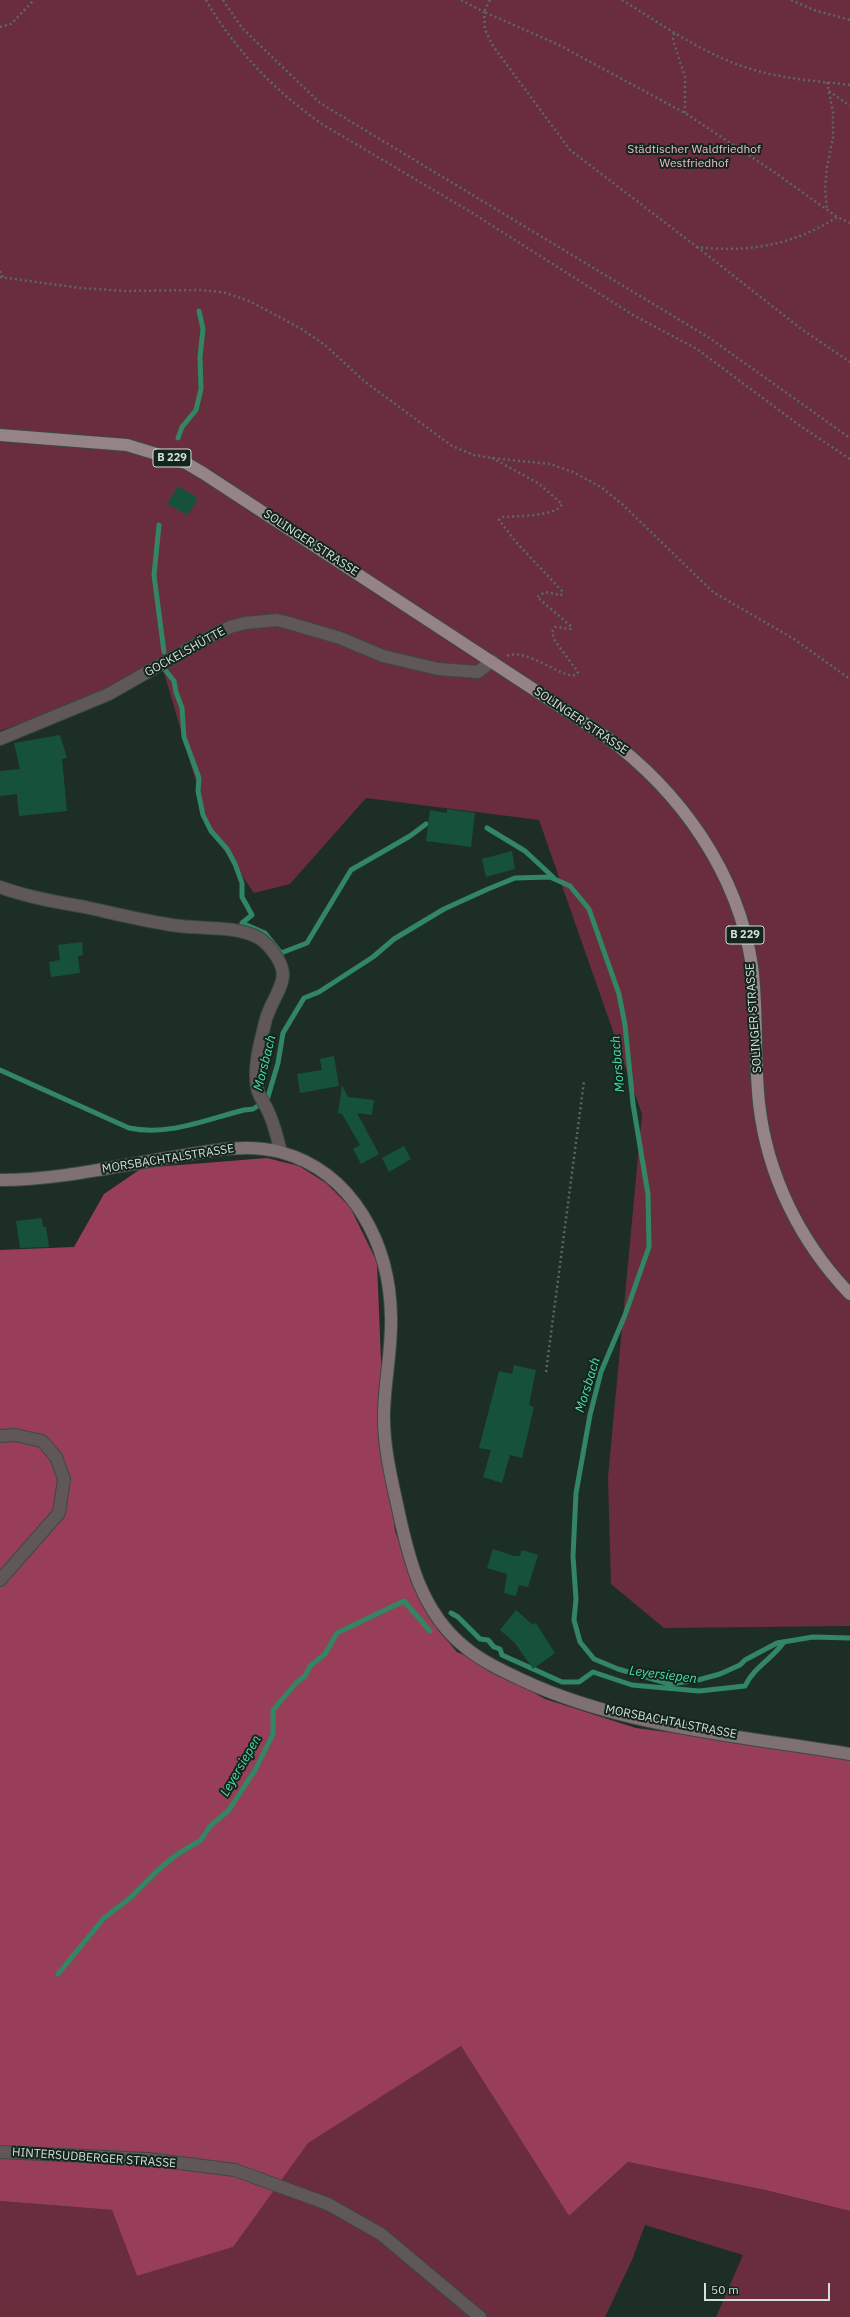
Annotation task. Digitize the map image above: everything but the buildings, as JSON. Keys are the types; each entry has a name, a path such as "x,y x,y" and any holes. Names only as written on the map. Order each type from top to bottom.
{"main road":[{"name":"SOLINGER STRASSE","path":"0,435 127,445 186,463 492,661 635,758 673,797 711,851 738,910 752,965 759,1102 769,1154 780,1187 800,1228 814,1252 850,1294"},
{"name":"MORSBACHTALSTRASSE","path":"0,1180 65,1175 218,1150 250,1148 281,1152 314,1167 339,1185 360,1211 380,1247 388,1279 392,1321 384,1412 388,1460 400,1521 416,1577 431,1608 452,1636 480,1658 506,1672 551,1693 587,1705 657,1722 850,1754"}],"street":[{"name":"GOCKELSHÜTTE","path":"0,739 109,694 209,637 230,627 246,623 277,620 340,638 383,656 438,670 478,672 492,661"},
{"path":"0,886 27,895 135,918 180,926 240,931 257,936 276,956 283,972 282,981 269,1009 262,1036 257,1075 260,1097 267,1109 281,1152"},
{"path":"0,1436 15,1436 42,1441 56,1458 64,1479 59,1513 0,1580"},
{"name":"HINTERSUDBERGER STRASSE","path":"0,2152 148,2159 235,2170 328,2204 381,2234 480,2317"}],"path":[{"path":"0,26 11,24 34,0"},
{"path":"206,0 219,23 236,45 300,108 322,124 474,214 633,315 698,349 799,425 850,459"},
{"path":"223,0 242,28 320,103 708,337 850,438"},
{"path":"460,0 564,48 685,113 771,170 837,217 850,223"},
{"path":"490,0 484,12 485,30 493,46 570,150 800,328 850,362"},
{"path":"622,0 699,47 750,69 772,74 850,85"},
{"path":"791,0 814,10 850,20"},
{"path":"674,32 673,40 685,77 685,113"},
{"path":"827,82 833,112 833,138 826,167 825,188 827,210"},
{"path":"829,91 850,106"},
{"path":"697,247 719,250 769,246 799,238 837,217"},
{"path":"0,271 1,277 80,288 125,291 201,290 223,292 249,301 300,328 325,345 364,381 452,446 474,455 550,464 572,472 601,487 623,505 713,592 794,639 850,679"},
{"path":"492,458 538,483 562,504 557,509 551,511 530,515 502,517 499,520 519,545 562,591 563,593 561,595 545,592 537,597 572,627 570,629 555,627 552,632 555,642 578,672 576,675 570,676 542,662 520,655 511,655 492,661"},
{"path":"546,1372 584,1081"}],"green space":[{"name":"Städtischer Waldfriedhof Westfriedhof","path":"0,0 850,0 850,1626 664,1628 611,1584 608,1477 642,1114 539,820 366,798 290,884 254,893 210,830 163,669 0,731"},
{"path":"461,2046 569,2216 628,2162 765,2190 850,2211 850,2317 716,2317 743,2255 645,2225 632,2260 605,2317 0,2317 0,2201 112,2210 137,2276 232,2247 307,2143"}],"shaded area":[{"path":"267,1158 299,1166 326,1183 350,1207 377,1262 381,1361 395,1531 416,1587 438,1630 457,1652 476,1660 545,1699 636,1728 774,1746 850,1751 850,2211 765,2190 628,2162 569,2216 461,2046 308,2143 233,2247 137,2276 112,2210 0,2201 0,1250 74,1247 104,1194 142,1168"}],"waterway":[{"path":"178,438 182,427 196,410 201,389 200,357 203,329 199,311"},
{"path":"159,525 154,575 164,652"},
{"path":"166,671 174,681 176,692 182,708 184,737 199,778 198,791 203,815 211,831 227,849 235,864 242,883 242,897 252,915 242,923 265,933 281,953 307,943 351,870 410,836 426,824"},
{"path":"487,828 525,851 553,877"},
{"name":"Morsbach","path":"0,1070 129,1128 158,1130 187,1126 244,1110 253,1109 267,1100 278,1063 283,1033 304,998 319,992 373,957 394,939 444,909 488,889 515,878 550,877 570,886 589,909 619,994 625,1025 633,1104 648,1194 649,1247 625,1315 601,1372 590,1415 576,1493 573,1556 576,1599 574,1620 580,1642 594,1659 618,1669 670,1684 698,1680 720,1674 740,1665 745,1660 777,1643 813,1637 850,1638"},
{"name":"Leyersiepen","path":"58,1974 104,1918 130,1898 158,1870 176,1855 201,1840 210,1826 228,1811 255,1770 273,1734 273,1710 296,1683 305,1676 310,1666 325,1654 337,1633 404,1601 430,1631"},
{"name":"Leyersiepen","path":"451,1613 458,1617 480,1639 488,1640 494,1647 500,1649 502,1655 562,1682 579,1682 593,1672 632,1685 699,1691 745,1686 753,1673 775,1653 784,1642"}]}
